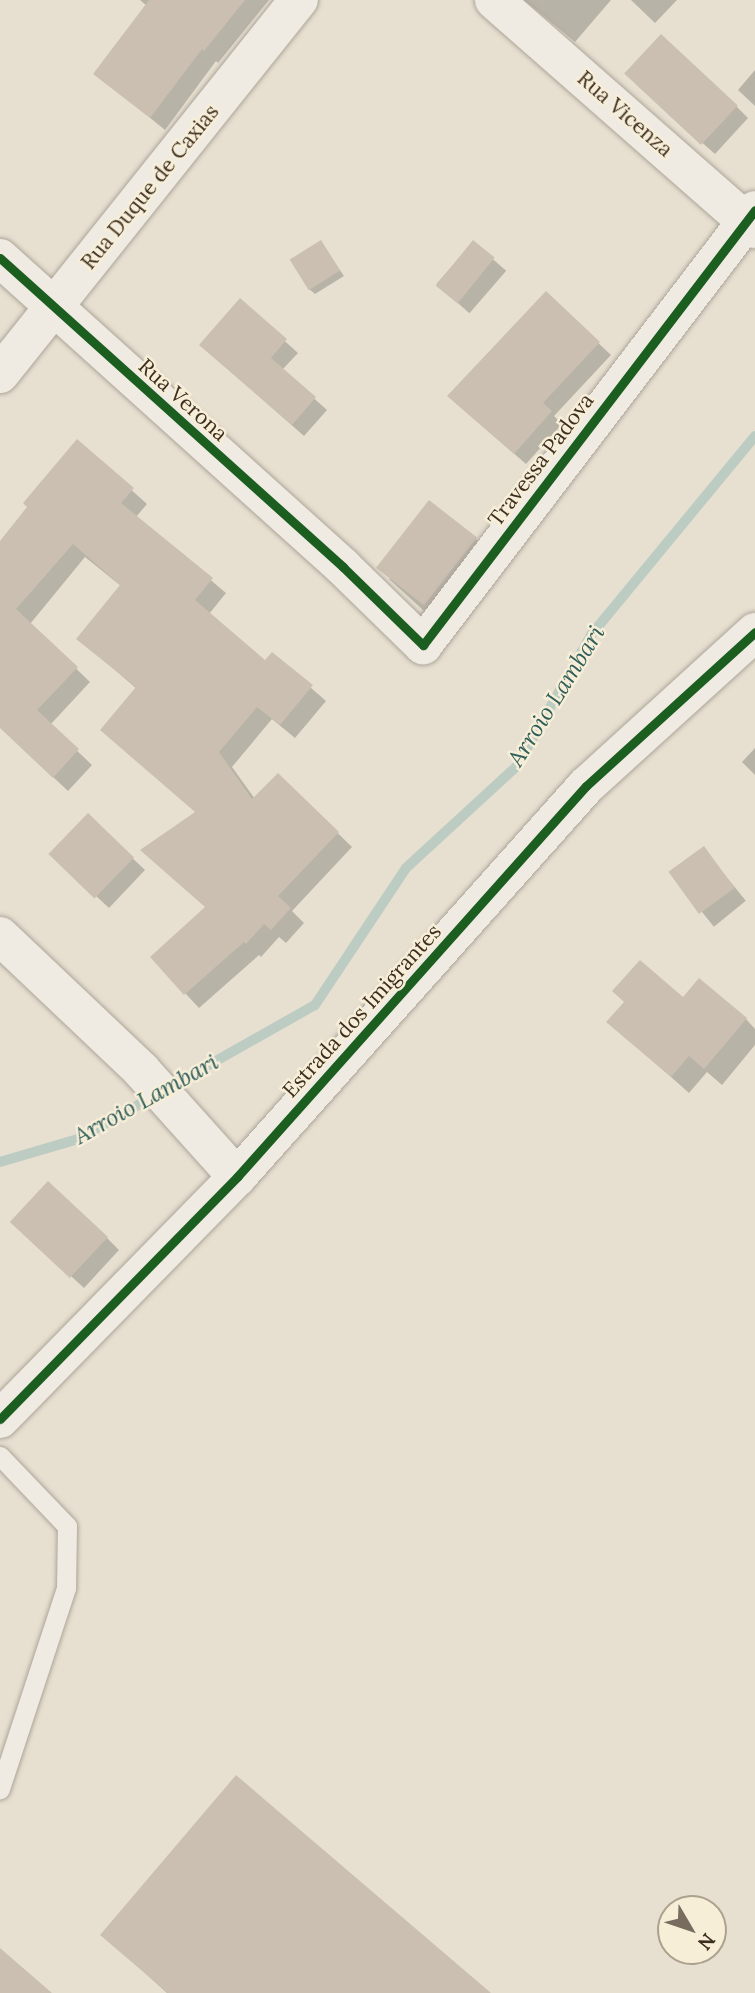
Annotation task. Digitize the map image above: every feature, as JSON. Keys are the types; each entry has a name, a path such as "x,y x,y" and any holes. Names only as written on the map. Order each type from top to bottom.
{"street":[{"name":"Rua Duque de Caxias","path":"0,374 299,0"},
{"name":"Rua Vicenza","path":"494,0 752,220"},
{"name":"Travessa Padova","path":"343,568 423,645 752,220"},
{"name":"Rua Verona","path":"0,258 343,568"},
{"name":"Estrada dos Imigrantes","path":"0,1419 237,1177 586,786 755,632"},
{"path":"0,936 141,1070 237,1177"}],"lane":[{"path":"0,1456 67,1525 67,1538 66,1588 0,1788"}],"building":[{"path":"149,0 245,0 204,51 202,49 150,118 93,74"},
{"path":"661,34 738,106 701,145 624,73"},
{"path":"321,240 340,271 309,290 290,260"},
{"path":"473,240 495,258 458,303 436,286"},
{"path":"546,291 600,342 543,403 552,411 514,454 447,396"},
{"path":"240,298 287,339 271,358 316,397 292,425 199,345"},
{"path":"77,439 134,488 121,503 213,578 195,600 265,660 272,652 313,685 280,725 257,707 219,752 252,799 278,773 339,832 278,896 291,908 271,930 264,924 246,944 244,942 184,995 150,957 205,907 140,850 195,812 100,730 136,687 76,639 120,585 73,544 16,609 78,667 37,710 79,749 53,778 0,728 0,541 27,507 23,503"},
{"path":"429,500 477,538 424,605 376,568"},
{"path":"88,813 134,857 94,898 48,854"},
{"path":"704,846 735,888 699,914 668,872"},
{"path":"640,960 683,997 699,978 747,1018 704,1069 689,1056 671,1077 606,1022 624,1002 612,991"},
{"path":"48,1181 108,1237 70,1278 10,1222"},
{"path":"236,1775 491,1993 168,1993 100,1935"},
{"path":"0,1948 52,1993 0,1993"}],"waterway":[{"name":"Arroio Lambari","path":"0,1162 78,1139 315,1005 406,868 517,766 591,635 755,436"}],"cycle path":[{"path":"0,258 343,567 423,645 755,210"},
{"path":"0,1419 237,1177 586,786 755,632"}]}
